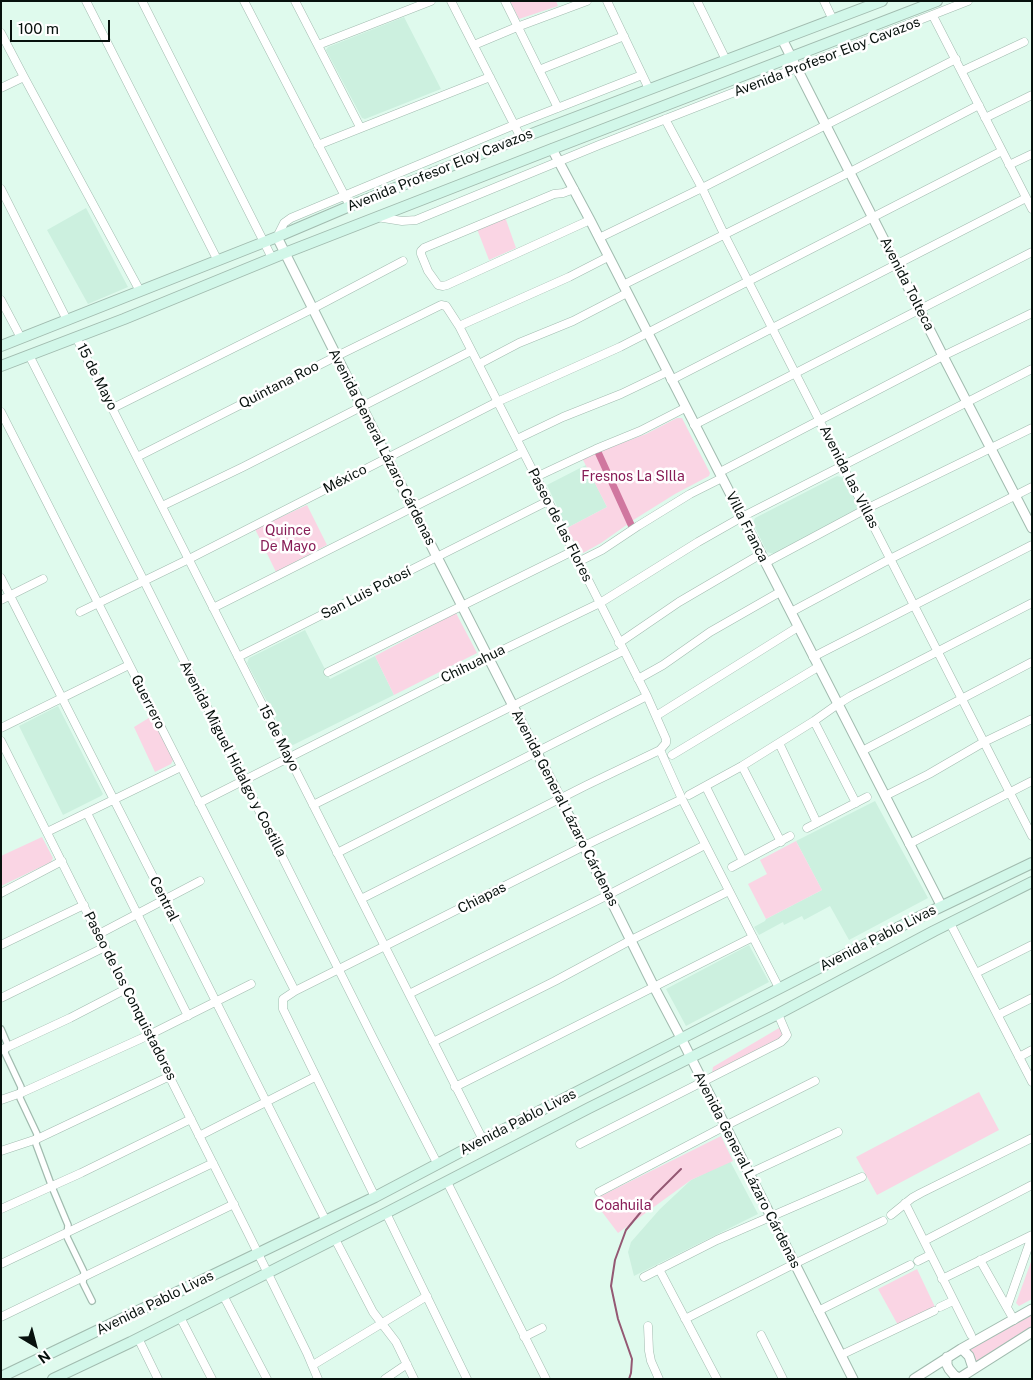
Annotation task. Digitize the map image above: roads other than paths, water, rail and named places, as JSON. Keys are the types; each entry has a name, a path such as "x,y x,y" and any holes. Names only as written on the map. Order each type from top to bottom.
{"main road":[{"name":"Avenida Profesor Eloy Cavazos","path":"1,346 277,238 350,206 521,138 882,1"},
{"name":"Avenida Profesor Eloy Cavazos","path":"1,366 124,319 377,217 937,1"},
{"name":"Avenida Pablo Livas","path":"1,1377 375,1197 779,988 941,906 1032,863"},
{"name":"Avenida Pablo Livas","path":"53,1379 335,1239 690,1057 778,1014 1032,882"}],"street":[{"path":"86,1 218,260"},
{"path":"142,1 272,258"},
{"path":"244,1 350,206"},
{"path":"295,1 360,128"},
{"path":"318,45 430,1"},
{"path":"451,1 521,138"},
{"path":"505,1 558,108"},
{"path":"474,45 587,1"},
{"path":"607,1 649,89"},
{"path":"697,1 726,60"},
{"path":"824,1 833,20"},
{"name":"Avenida Profesor Eloy Cavazos","path":"377,217 402,221 416,220 665,119 968,1"},
{"path":"933,16 1032,209"},
{"path":"1,33 140,291"},
{"path":"538,70 624,36"},
{"name":"Avenida Tolteca","path":"782,39 1032,528"},
{"path":"962,72 1024,42"},
{"path":"599,238 956,59"},
{"path":"277,238 286,221 344,195 642,75"},
{"path":"1,88 24,77"},
{"path":"318,145 490,77"},
{"path":"986,118 1032,96"},
{"path":"479,364 519,343 573,321 625,289 724,234 850,172 979,105"},
{"name":"Avenida las Villas","path":"665,119 1032,836"},
{"name":"Villa Franca","path":"552,149 574,188 941,906"},
{"name":"México","path":"80,612 189,559 497,402 604,355 648,333 1002,150"},
{"path":"1010,166 1032,154"},
{"path":"574,188 563,193 554,194 424,248 421,254 434,282 440,286 447,285 590,220"},
{"path":"1,189 68,320"},
{"path":"516,439 563,417 669,376 773,328 1026,198"},
{"name":"Avenida General Lázaro Cárdenas","path":"277,238 852,1379"},
{"path":"694,426 1032,252"},
{"path":"459,326 608,257"},
{"path":"113,408 312,309 403,261"},
{"path":"1,300 21,338"},
{"name":"Quintana Roo","path":"137,457 438,306 444,305 448,309"},
{"name":"Paseo de las Flores","path":"448,309 479,364 647,696 666,739 666,744 660,750"},
{"path":"578,562 602,550 721,475 820,420 943,356 1032,313"},
{"name":"15 de Mayo","path":"76,337 483,1140"},
{"path":"162,506 471,351"},
{"name":"Avenida Miguel Hidalgo y Costilla","path":"29,355 437,1164"},
{"name":"Chihuahua","path":"199,803 488,657 600,603 742,517 1032,369"},
{"path":"536,477 640,431 685,408"},
{"name":"Guerrero","path":"1,412 295,992"},
{"path":"765,563 866,509 1032,428"},
{"path":"213,608 523,452"},
{"path":"791,612 1032,487"},
{"name":"San Luis Potosí","path":"238,657 548,501"},
{"path":"813,657 1032,545"},
{"path":"328,672 573,550"},
{"path":"619,643 679,602 761,554"},
{"name":"Central","path":"1,578 326,1221"},
{"path":"1,600 43,579"},
{"path":"638,679 669,661 727,622 780,592"},
{"name":"Chiapas","path":"316,1077 283,1009 284,999 584,846 686,797 742,766 838,704 1032,603"},
{"path":"656,716 798,627"},
{"path":"313,805 623,651"},
{"path":"862,750 1032,662"},
{"path":"1,728 130,665"},
{"path":"672,754 818,667"},
{"path":"337,853 647,696"},
{"path":"885,796 929,774 984,742 1032,719"},
{"path":"814,721 856,803"},
{"path":"778,743 817,823"},
{"name":"Paseo de los Conquistadores","path":"2,744 258,1252 313,1366 316,1378"},
{"path":"361,899 560,798 660,750 686,797 705,845 779,988"},
{"path":"742,766 781,842"},
{"path":"47,832 181,767"},
{"path":"909,844 1032,781"},
{"path":"706,786 743,861"},
{"path":"807,828 867,797"},
{"path":"87,813 188,1016"},
{"path":"732,867 790,836"},
{"path":"409,994 705,845"},
{"path":"1,893 62,861"},
{"path":"99,934 200,881"},
{"path":"433,1042 729,891"},
{"path":"1,945 84,904"},
{"path":"950,923 1032,1082"},
{"path":"455,1087 752,937"},
{"path":"976,973 1032,945"},
{"path":"1,998 105,947"},
{"path":"1,1100 21,1093 149,1035 251,984"},
{"path":"4,1049 126,990"},
{"path":"998,1015 1032,998"},
{"path":"580,1144 774,1046 787,1035 778,1014"},
{"path":"1,1030 7,1042 4,1049 5,1053 21,1087 20,1098 37,1134 36,1144 68,1225 69,1232 67,1237 84,1272 83,1283 92,1301"},
{"path":"1019,1057 1032,1050"},
{"path":"1,1151 37,1139 170,1076"},
{"path":"199,1136 316,1077 375,1197"},
{"path":"599,1192 815,1081"},
{"path":"3,1208 191,1119"},
{"path":"748,1174 838,1132"},
{"path":"891,1215 927,1190 1032,1138"},
{"path":"1,1264 213,1163"},
{"path":"644,1277 718,1240 862,1177"},
{"path":"447,1182 546,1379"},
{"path":"924,1241 1032,1185"},
{"path":"1,1317 234,1204"},
{"path":"905,1204 971,1335"},
{"path":"386,1213 467,1379"},
{"path":"685,1319 883,1221"},
{"path":"942,1278 1032,1235"},
{"path":"1007,1307 1032,1235"},
{"path":"335,1239 372,1312 396,1342 414,1379"},
{"path":"818,1311 930,1255"},
{"path":"980,1260 1014,1320"},
{"path":"659,1269 717,1379"},
{"path":"223,1295 267,1379"},
{"path":"313,1366 426,1296"},
{"path":"841,1355 953,1301"},
{"path":"914,1379 960,1349 1032,1309"},
{"path":"180,1317 212,1379"},
{"path":"648,1326 651,1361 659,1379"},
{"path":"524,1337 542,1328"},
{"path":"947,1357 949,1369 959,1378 1032,1332"},
{"path":"761,1335 783,1378"},
{"path":"138,1338 158,1379"},
{"path":"960,1349 969,1356 973,1368"},
{"path":"385,1379 407,1364"}],"waterway":[{"path":"598,452 633,529"},
{"path":"629,1379 632,1359 618,1319 611,1286 615,1260 626,1230 654,1196 681,1169"}],"park label":[{"name":"Fresnos La SIlla","path":"633,477"},
{"name":"Quince De Mayo","path":"288,540"},
{"name":"Coahuila","path":"623,1206"}]}
